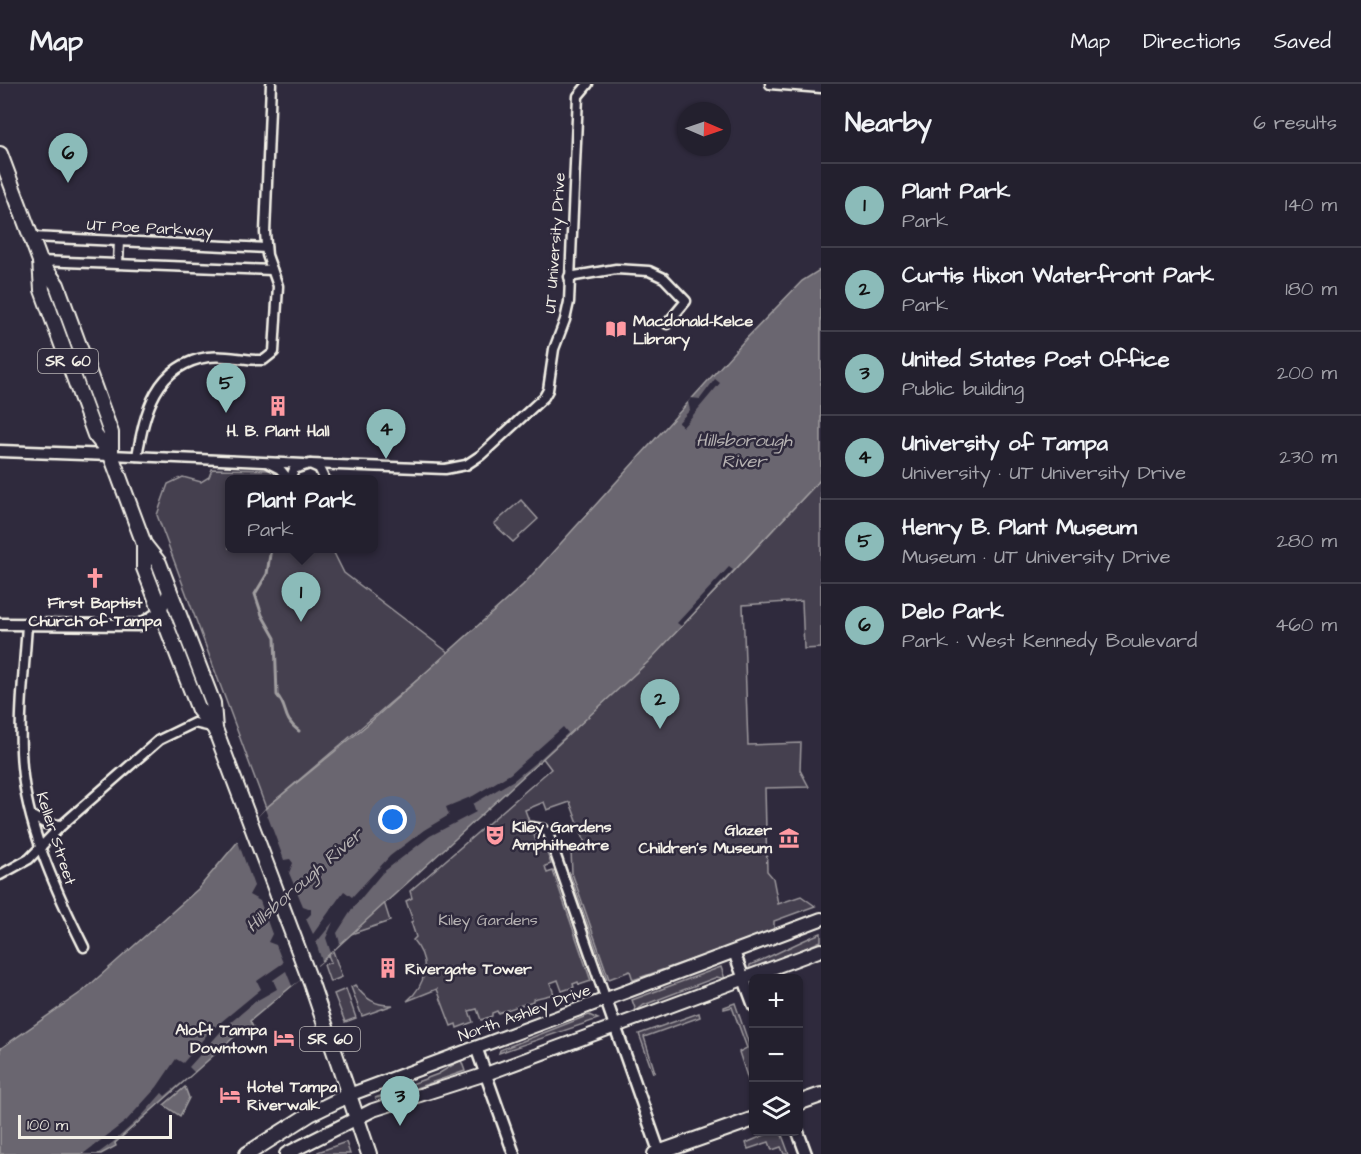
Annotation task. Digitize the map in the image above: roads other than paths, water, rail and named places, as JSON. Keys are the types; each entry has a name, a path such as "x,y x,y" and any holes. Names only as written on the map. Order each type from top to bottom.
{"main road":[{"name":"SR 60","path":"0,154 40,261 42,290 95,435 111,455 144,544 159,563 213,703 215,729 311,983 369,1154"},
{"name":"SR 60","path":"144,544 144,568 199,710 215,729"},
{"name":"North Ashley Drive","path":"247,1154 310,1114 349,1095 821,919"},
{"path":"286,1154 373,1110 486,1074 821,950"},
{"path":"803,1101 821,1095"},
{"path":"658,1154 749,1120"}],"street":[{"path":"137,456 146,410 155,392 168,376 186,365 208,357 258,360 272,356 275,347 278,286 266,248 271,84"},
{"name":"UT University Drive","path":"111,455 450,469 466,465 481,455 546,394 554,349 567,311 578,96 588,84"},
{"path":"770,84 821,88"},
{"name":"UT Poe Parkway","path":"32,237 266,248"},
{"path":"118,264 119,241"},
{"path":"40,261 272,270"},
{"path":"569,277 620,269 658,274 686,301 667,324"},
{"path":"0,451 111,455"},
{"path":"267,463 285,475"},
{"path":"292,475 294,470 307,464 320,468 324,475"},
{"path":"330,475 346,464"},
{"path":"0,624 140,625 161,611 169,589"},
{"name":"Keller Street","path":"27,625 22,757 25,788 32,816 64,907 84,947"},
{"path":"0,875 24,864 62,825 159,740 194,723 215,729"},
{"path":"32,816 46,824 62,825"},
{"path":"531,827 543,829 548,833 658,1154"},
{"path":"734,952 749,994"},
{"path":"476,1047 514,1154"},
{"path":"800,1136 806,1154"}],"water":[{"name":"Hillsborough River","path":"821,269 821,479 648,662 322,961 250,1021 255,1031 249,1038 242,1030 115,1143 116,1146 101,1154 0,1154 0,1049 83,991 198,889 266,808 367,725 523,585 743,342 802,281"},
{"path":"185,1087 189,1098 180,1116 164,1105"}],"waterway":[{"path":"270,553 267,574 255,594 262,615 275,638 277,695 287,717 299,731"}],"place":[{"name":"Delo Park","path":"68,183"},
{"name":"Macdonald-Kelce Library","path":"616,329"},
{"name":"H. B. Plant Hall","path":"278,406"},
{"name":"Henry B. Plant Museum","path":"226,413"},
{"name":"University of Tampa","path":"386,459"},
{"name":"First Baptist Church of Tampa","path":"95,578"},
{"name":"Plant Park","path":"301,622"},
{"name":"Curtis Hixon Waterfront Park","path":"660,729"},
{"name":"Kiley Gardens Amphitheatre","path":"495,835"},
{"name":"Glazer Children's Museum","path":"789,838"},
{"name":"Rivergate Tower","path":"388,968"},
{"name":"Aloft Tampa Downtown","path":"284,1038"},
{"name":"Hotel Tampa Riverwalk","path":"230,1095"},
{"name":"United States Post Office","path":"400,1126"}],"park label":[{"name":"Kiley Gardens","path":"488,919"}]}
